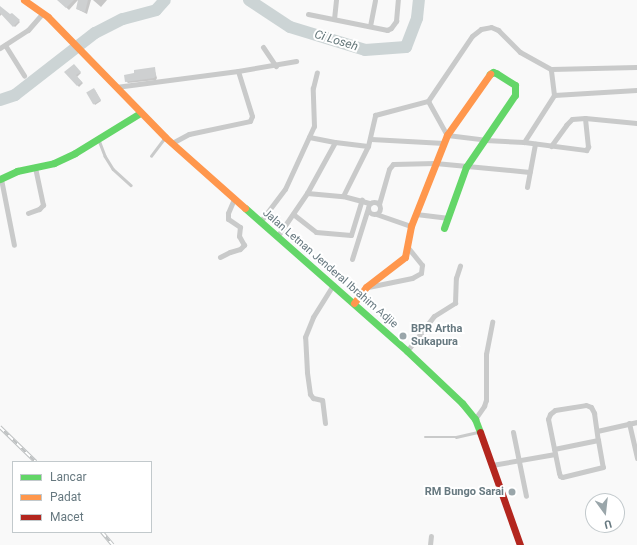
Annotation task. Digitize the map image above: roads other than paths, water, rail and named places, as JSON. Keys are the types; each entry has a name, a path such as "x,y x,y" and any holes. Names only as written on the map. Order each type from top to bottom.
{"main road":[{"name":"Jalan Letnan Jenderal Ibrahim Adjie","path":"24,0 46,15 165,137 354,303 462,403 475,419 480,431 520,545"},
{"path":"354,303 366,287 405,258 409,249 411,226 447,135 486,78 492,72 515,85 516,91 466,167 444,228"},
{"path":"0,179 13,172 54,163 99,140 140,113"}],"street":[{"path":"334,19 336,0"},
{"path":"370,26 376,0"},
{"path":"308,14 387,30 391,28 396,21 398,0"},
{"path":"24,76 3,46 28,30 46,15"},
{"path":"343,196 371,139 374,118 378,112 428,101 472,36 481,29 491,27 498,30 520,52 550,69 637,68"},
{"path":"263,47 276,66"},
{"path":"116,87 276,66 296,61"},
{"path":"524,142 554,95 550,69"},
{"path":"172,143 190,134 250,121 252,116 238,71"},
{"path":"260,222 285,189 314,126 313,88 317,72"},
{"path":"554,95 637,90"},
{"path":"428,101 447,135 485,140 524,142 586,150 588,147 585,118"},
{"path":"550,146 569,121 576,119 585,118 637,123"},
{"path":"309,137 368,146"},
{"path":"371,139 444,143"},
{"path":"277,236 307,193 335,142"},
{"path":"527,187 535,144"},
{"path":"376,214 380,208 379,204 389,169 392,164 435,163 530,172"},
{"path":"28,212 40,209 43,205 35,168"},
{"path":"0,179 14,245"},
{"path":"307,193 343,196 379,204"},
{"path":"220,256 240,249 244,245 239,236 240,227 228,219 228,213 234,199"},
{"path":"351,235 362,200"},
{"path":"352,259 370,203"},
{"path":"368,208 371,213 411,226"},
{"path":"293,214 316,232 359,236"},
{"path":"416,214 448,218"},
{"path":"366,287 412,278 421,273 422,265 409,249"},
{"path":"407,351 434,316 455,303 456,278 460,266"},
{"path":"325,423 322,400 313,398 310,394 305,336 313,317 333,285"},
{"path":"475,419 486,400 486,354 492,322"},
{"path":"589,405 594,413 598,440 603,465 601,468 561,477 548,419 550,414 555,410 589,405"},
{"path":"597,431 637,422"},
{"path":"629,423 637,458"},
{"path":"513,432 526,496"},
{"path":"492,465 519,461 598,440"},
{"path":"430,545 431,536"}],"lane":[{"path":"151,156 165,137"},
{"path":"99,140 105,156 113,169 131,185"},
{"path":"425,437 456,437 480,431"}],"waterway":[{"name":"Ci Loseh","path":"0,100 15,95 95,33 123,19 156,10 165,0"},
{"name":"Ci Loseh","path":"249,0 290,27 365,50 406,47 417,18 419,0"}],"railway":[{"path":"0,427 35,461"},
{"path":"103,533 113,545"}],"place":[{"name":"BPR Artha Sukapura","path":"403,336"},
{"name":"RM Bungo Sarai","path":"512,492"}]}
